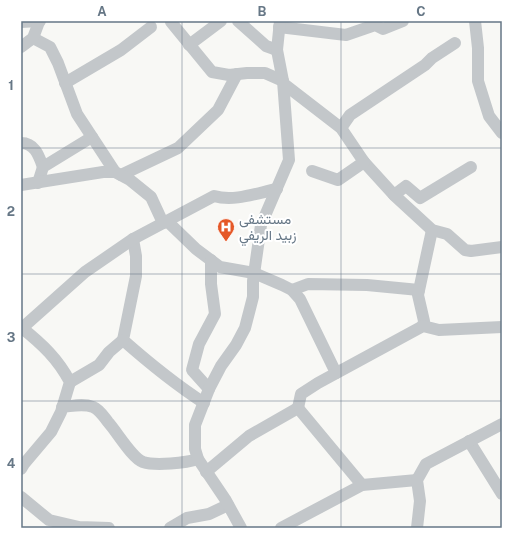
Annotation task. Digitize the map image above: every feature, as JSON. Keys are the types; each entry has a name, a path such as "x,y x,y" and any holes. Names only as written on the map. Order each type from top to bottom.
{"street":[{"path":"21,22 40,21 33,38 21,47"},
{"path":"65,83 121,50 148,24 171,21 212,72 229,76 237,74 265,73 283,82 341,128 364,162 394,195 432,230 447,234 465,250 471,251 502,247"},
{"path":"189,45 220,21"},
{"path":"238,21 266,46 277,50"},
{"path":"241,528 198,459 195,449 195,425 209,389 221,366 236,345 245,328 253,297 254,273 261,225 289,160 283,82 277,50 280,24 346,35 375,25 383,29 403,21"},
{"path":"475,21 478,48 478,81 489,116 502,133"},
{"path":"33,38 50,47 58,63 77,114 118,174"},
{"path":"341,128 350,115 455,43"},
{"path":"118,174 178,148 218,110 237,74"},
{"path":"38,183 44,167 92,137"},
{"path":"21,143 27,143 38,152 44,167"},
{"path":"312,171 338,180 364,162"},
{"path":"394,195 406,186 420,198 472,166"},
{"path":"21,185 103,172 118,174 130,180 151,197 165,222 196,249 220,267 254,273 292,290 300,299 336,373"},
{"path":"70,382 64,371 45,347 21,329 85,272 133,239 214,196 221,198 234,198 276,189"},
{"path":"423,326 424,321 418,295 432,230"},
{"path":"21,469 51,432 62,407 70,382 99,365 109,352 124,340 133,299 136,276 136,256 133,239"},
{"path":"209,389 192,370 199,344 215,314 211,284 211,260"},
{"path":"292,290 308,284 367,285 419,290"},
{"path":"206,472 249,436 298,408 301,394 318,383 423,326 439,330 502,327"},
{"path":"124,340 144,359 177,386 204,403"},
{"path":"62,407 86,404 95,407 130,451 142,462 165,464 190,462 198,459"},
{"path":"298,408 362,485"},
{"path":"417,528 420,501 417,480 426,464 502,424"},
{"path":"469,441 502,494"},
{"path":"281,528 362,485 417,480"},
{"path":"21,497 49,520 79,528 109,528"},
{"path":"170,528 187,518 209,514 228,505"}],"place":[{"name":"مستشفى زبيد الريفي","path":"226,242"}]}
